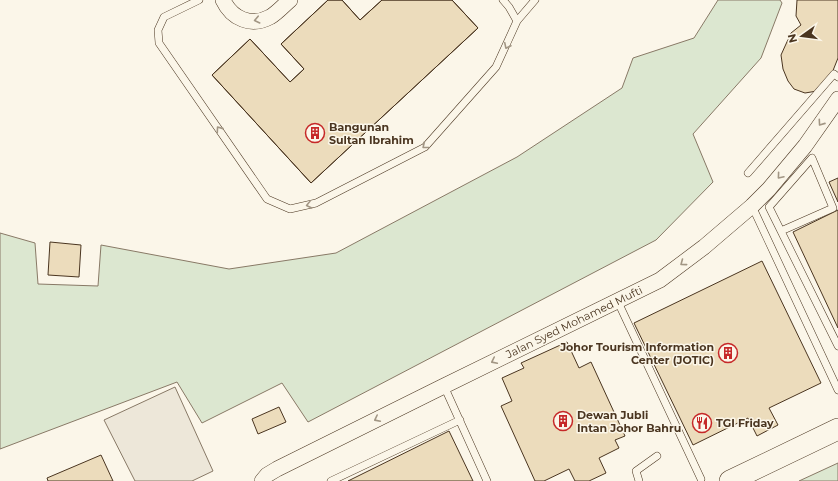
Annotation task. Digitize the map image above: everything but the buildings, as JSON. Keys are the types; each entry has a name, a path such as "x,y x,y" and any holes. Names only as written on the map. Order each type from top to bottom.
{"main road":[{"path":"730,481 838,429"}],"street":[{"path":"222,0 224,4 240,19 252,22 270,17 290,0"},
{"name":"Jalan Syed Mohamed Mufti","path":"262,481 267,475 277,469 660,280 704,247 752,206 769,189 805,146 838,99"}],"lane":[{"path":"199,0 164,17 158,30 159,43 267,199 290,209 316,203 425,147 496,67 517,21 535,0"},
{"path":"503,0 510,7 517,21"},
{"path":"748,173 834,74 838,77"},
{"path":"782,231 833,208 812,158 769,207 838,346"},
{"path":"752,206 838,390"},
{"path":"618,302 701,479"},
{"path":"444,386 487,481"},
{"path":"331,481 460,420"},
{"path":"639,481 636,471 658,456"}],"green space":[{"path":"718,0 780,0 782,3 761,58 693,134 713,182 656,240 308,422 282,383 202,423 177,382 0,449 0,233 35,243 38,284 98,286 101,245 229,269 336,253 517,157 622,88 633,58 694,38"},
{"path":"838,463 838,481 799,481"}],"shaded area":[{"path":"175,387 213,471 192,481 135,481 104,420"}],"place":[{"name":"Bangunan Sultan Ibrahim","path":"315,133"},
{"name":"Johor Tourism Information Center (JOTIC)","path":"728,353"},
{"name":"Dewan Jubli Intan Johor Bahru","path":"563,421"},
{"name":"TGI Friday","path":"702,423"}]}
